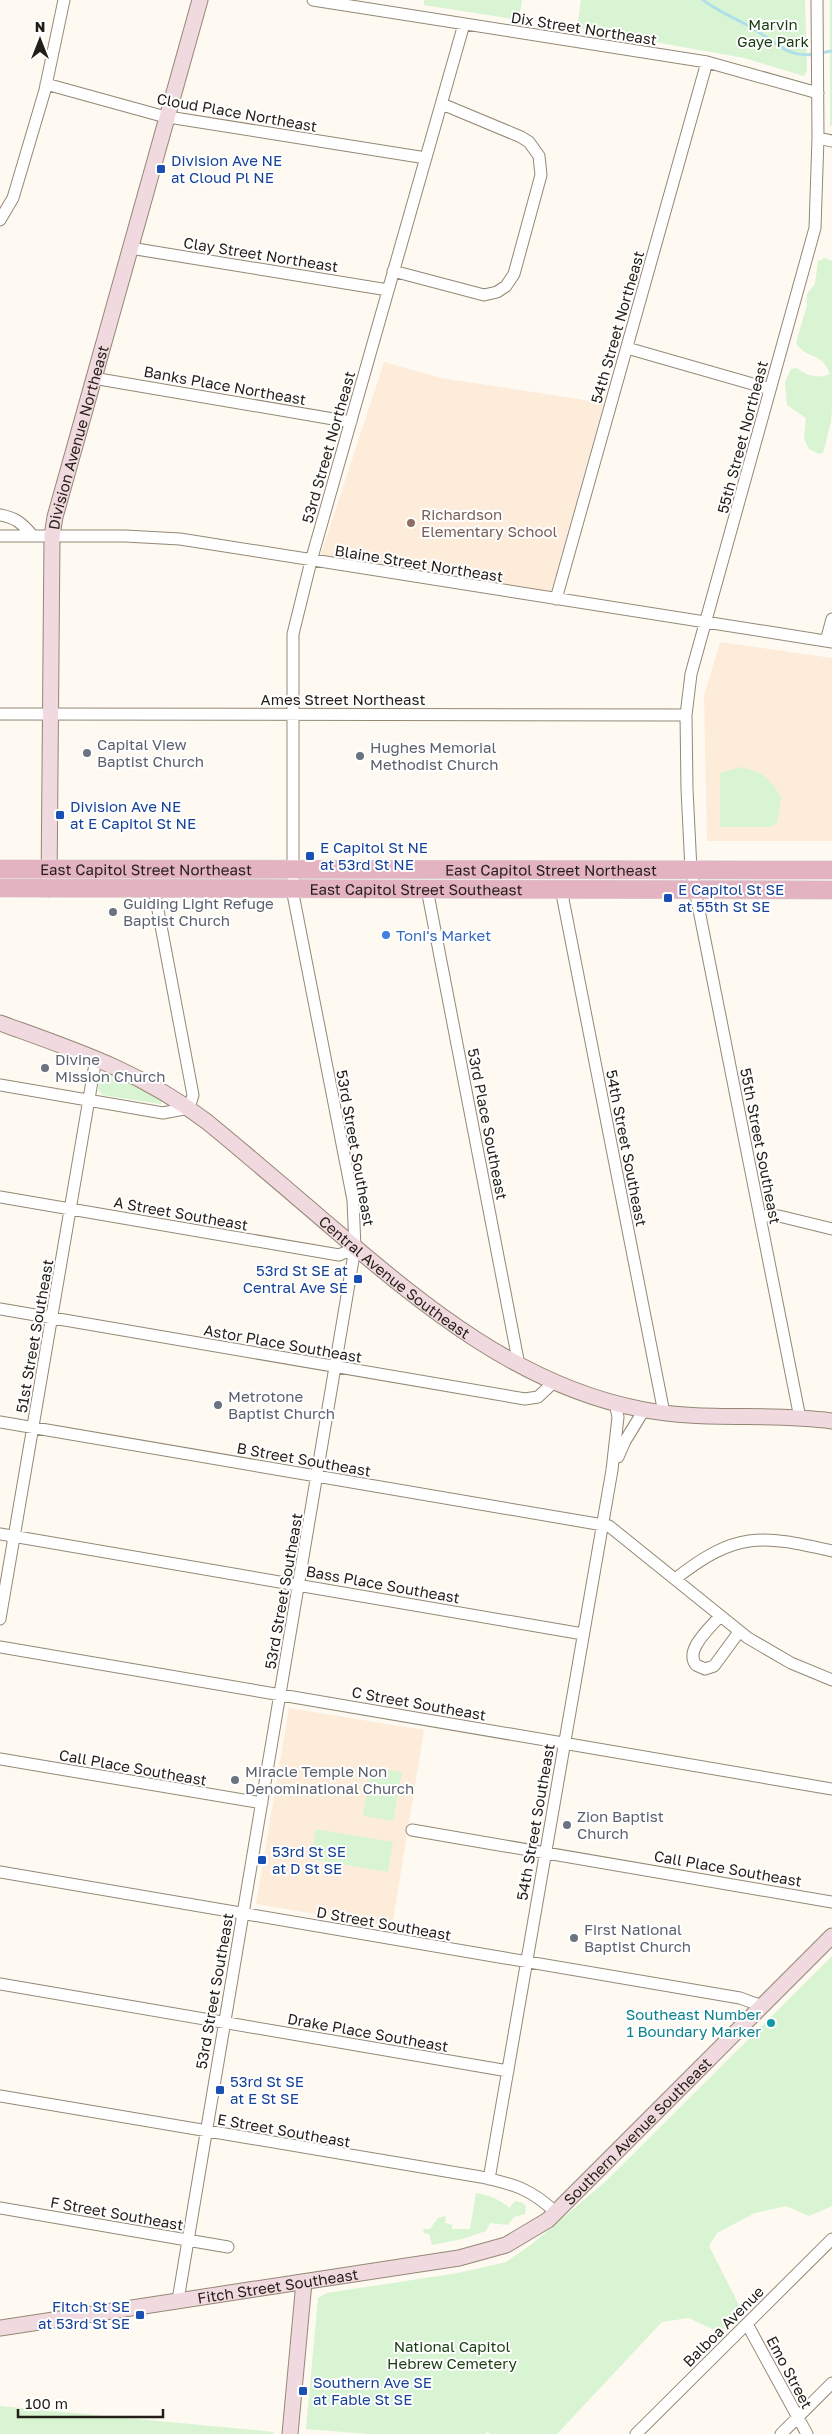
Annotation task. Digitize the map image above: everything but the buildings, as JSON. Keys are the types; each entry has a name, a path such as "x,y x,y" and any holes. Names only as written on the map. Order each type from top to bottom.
{"main road":[{"name":"Division Avenue Northeast","path":"49,888 52,536 60,494 200,0"},
{"name":"East Capitol Street Northeast","path":"0,868 292,869 693,880 832,870"},
{"name":"East Capitol Street Southeast","path":"0,888 561,889 693,880 832,890"},
{"name":"Central Avenue Southeast","path":"0,1023 96,1058 144,1080 189,1108 355,1248 438,1314 519,1365 554,1381 615,1403 644,1410 664,1413 832,1421"},
{"name":"Southern Avenue Southeast","path":"552,2216 832,1936"},
{"name":"Fitch Street Southeast","path":"0,2328 475,2256 516,2240 552,2216"},
{"path":"290,2434 304,2282"}],"street":[{"path":"55,0 56,36"},
{"path":"0,220 13,198 46,84 64,0"},
{"name":"Dix Street Northeast","path":"313,0 707,62 818,92"},
{"name":"55th Street Northeast","path":"693,880 687,788 686,715 691,674 815,228 818,138 817,0"},
{"name":"53rd Street Northeast","path":"292,888 293,631 311,561 464,24"},
{"name":"54th Street Northeast","path":"556,599 707,62"},
{"name":"Cloud Place Northeast","path":"46,84 167,116 426,158"},
{"path":"393,271 473,293 489,295 506,286 514,274 541,178 539,156 526,140 442,104"},
{"path":"818,138 832,141"},
{"name":"Clay Street Northeast","path":"130,248 388,290"},
{"path":"627,348 770,389"},
{"name":"Banks Place Northeast","path":"93,378 351,422"},
{"path":"0,515 14,518 22,523 33,536"},
{"name":"Blaine Street Northeast","path":"0,536 180,539 829,642"},
{"path":"829,642 832,619"},
{"name":"Ames Street Northeast","path":"0,714 686,715"},
{"name":"55th Street Southeast","path":"693,880 800,1418"},
{"name":"53rd Street Southeast","path":"178,2300 355,1248 353,1200 292,888"},
{"path":"0,1085 164,1113 189,1108 193,1095 154,889"},
{"name":"53rd Place Southeast","path":"427,889 519,1365"},
{"name":"54th Street Southeast","path":"561,889 664,1413"},
{"name":"51st Street Southeast","path":"0,1619 96,1058"},
{"name":"A Street Southeast","path":"0,1197 339,1255 355,1248"},
{"path":"760,1216 779,1216 832,1230"},
{"name":"Astor Place Southeast","path":"0,1309 525,1399 538,1397 554,1381"},
{"name":"54th Street Southeast","path":"489,2179 612,1470 618,1417 615,1403"},
{"name":"54th Street Southeast","path":"612,1470 624,1441 644,1410"},
{"name":"B Street Southeast","path":"0,1422 602,1524"},
{"path":"602,1524 618,1531 739,1632 792,1663 832,1680"},
{"name":"Bass Place Southeast","path":"0,1534 583,1634"},
{"path":"675,1579 712,1552 745,1540 774,1539 832,1551"},
{"path":"720,1616 695,1647 693,1657 696,1665 705,1669 714,1666 739,1632"},
{"name":"C Street Southeast","path":"0,1647 832,1789"},
{"name":"Call Place Southeast","path":"0,1759 262,1804"},
{"name":"Call Place Southeast","path":"412,1830 832,1902"},
{"name":"D Street Southeast","path":"0,1872 740,1998 762,2006"},
{"name":"Drake Place Southeast","path":"0,1984 508,2070"},
{"name":"E Street Southeast","path":"0,2096 489,2179 526,2190 539,2198 552,2216"},
{"name":"F Street Southeast","path":"0,2208 228,2247"},
{"name":"Balboa Avenue","path":"636,2434 832,2239"},
{"name":"Emo Street","path":"747,2324 807,2434"},
{"path":"781,2434 832,2384"}],"shaded area":[{"path":"384,362 441,378 604,403 551,592 320,557"},
{"path":"720,642 832,658 832,841 707,841 704,696"},
{"path":"289,1708 424,1730 392,1927 256,1904"}],"green space":[{"path":"424,0 522,0 519,20 424,5"},
{"name":"Marvin Gaye Park","path":"581,0 805,0 807,71 804,76 744,58 577,28"},
{"name":"Marvin Gaye Park","path":"830,0 832,0 832,126 830,125"},
{"path":"825,258 832,261 832,404 831,422 823,453 819,454 809,449 804,439 806,418 787,405 785,382 791,369 797,368 813,376 830,374 823,362 801,349 796,343 807,305 807,294 815,284 818,261"},
{"path":"740,767 765,776 781,797 777,823 770,827 720,827 720,773"},
{"path":"107,1072 161,1100 161,1104 102,1095 98,1089 100,1077"},
{"path":"371,1767 402,1772 393,1821 363,1816"},
{"path":"316,1829 393,1842 388,1872 311,1859"},
{"name":"National Capitol Hebrew Cemetery","path":"832,1956 832,2206 809,2216 786,2206 755,2213 717,2233 709,2246 741,2309 720,2333 689,2318 662,2322 557,2434 491,2434 487,2432 485,2434 368,2434 306,2429 318,2298 327,2293 458,2273 506,2262 532,2244 605,2182"},
{"path":"476,2193 494,2198 509,2208 515,2201 523,2203 526,2206 525,2214 514,2217 508,2225 490,2223 486,2231 462,2239 432,2245 429,2234 424,2233 423,2229 430,2229 438,2218 446,2216 445,2223 452,2225 452,2229 470,2229"},
{"path":"0,2406 274,2432 273,2434 0,2434"}],"waterway":[{"path":"703,0 754,29 782,48 797,54 814,54"},
{"path":"820,53 832,51"}],"place":[{"name":"Division Ave NE at Cloud Pl NE","path":"161,169"},
{"name":"Richardson Elementary School","path":"411,523"},
{"name":"Capital View Baptist Church","path":"87,753"},
{"name":"Hughes Memorial Methodist Church","path":"360,756"},
{"name":"Division Ave NE at E Capitol St NE","path":"60,815"},
{"name":"E Capitol St NE at 53rd St NE","path":"310,856"},
{"name":"E Capitol St SE at 55th St SE","path":"668,898"},
{"name":"Guiding Light Refuge Baptist Church","path":"113,912"},
{"name":"Toni's Market","path":"386,935"},
{"name":"Divine Mission Church","path":"45,1068"},
{"name":"53rd St SE at Central Ave SE","path":"358,1279"},
{"name":"Metrotone Baptist Church","path":"218,1405"},
{"name":"Miracle Temple Non Denominational Church","path":"235,1780"},
{"name":"Zion Baptist Church","path":"567,1825"},
{"name":"53rd St SE at D St SE","path":"262,1860"},
{"name":"First National Baptist Church","path":"574,1938"},
{"name":"Southeast Number 1 Boundary Marker","path":"771,2023"},
{"name":"53rd St SE at E St SE","path":"220,2090"},
{"name":"Fitch St SE at 53rd St SE","path":"140,2315"},
{"name":"Southern Ave SE at Fable St SE","path":"303,2391"}]}
